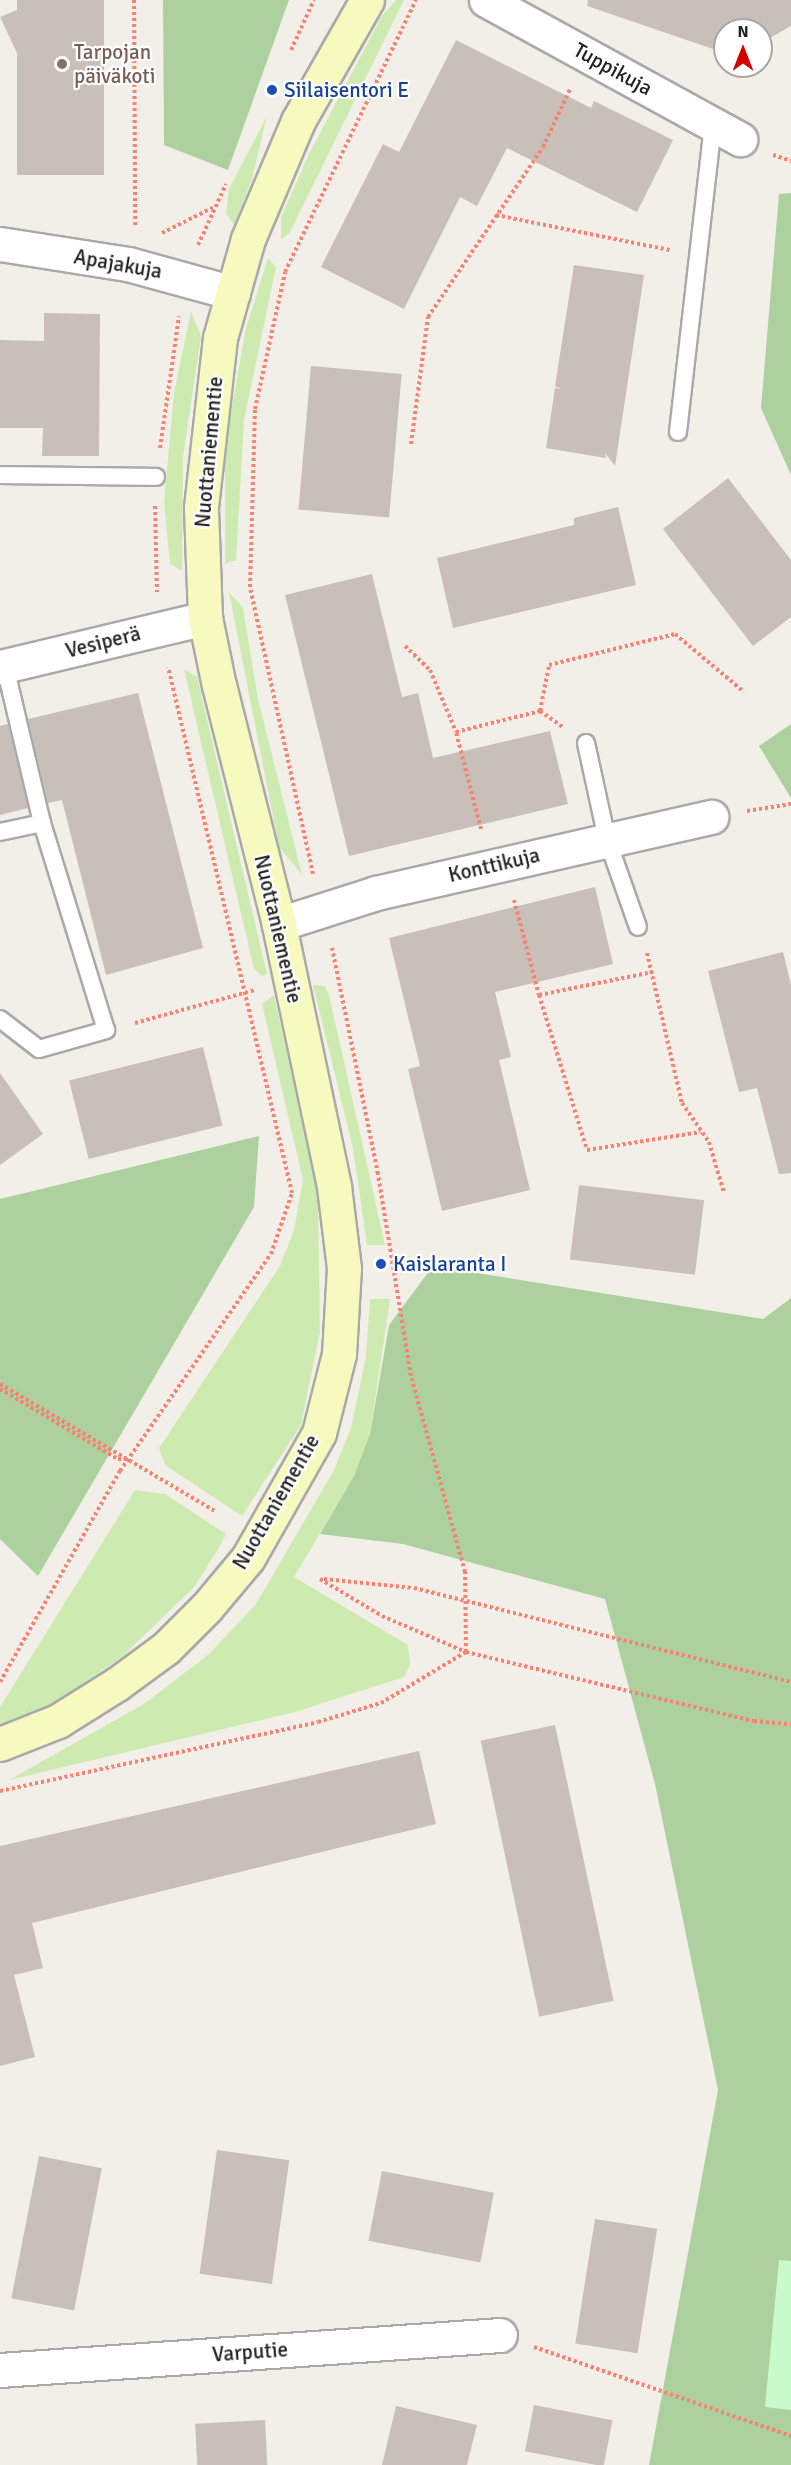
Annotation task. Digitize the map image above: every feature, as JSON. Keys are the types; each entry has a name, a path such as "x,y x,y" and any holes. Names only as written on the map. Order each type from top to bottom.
{"street":[{"name":"Nuottaniementie","path":"0,1744 58,1720 166,1647 248,1558 319,1433 339,1354 344,1268 334,1186 279,924 238,771 205,618 204,453 220,338 248,239 298,121 367,0"},
{"name":"Tuppikuja","path":"486,0 727,132"},
{"name":"Apajakuja","path":"0,244 130,256 233,293"},
{"name":"Vesiperä","path":"2,667 205,618"},
{"name":"Konttikuja","path":"279,924 497,863 711,817"},
{"name":"Varputie","path":"0,2370 500,2335"}],"lane":[{"path":"678,432 698,256 727,132"},
{"path":"0,475 156,477"},
{"path":"0,1019 39,1049 106,1030 42,823 2,667"},
{"path":"586,743 607,839 638,927"},
{"path":"0,832 42,823"}],"path":[{"path":"130,256 137,199 134,0"},
{"path":"411,444 428,317 543,147 586,55"},
{"path":"130,256 215,207"},
{"path":"496,215 698,256"},
{"path":"0,1682 130,1459 271,1254 292,1193 158,629 156,477 180,307"},
{"path":"540,711 549,665 675,634 744,692"},
{"path":"405,646 430,670 456,732 587,1150 701,1132"},
{"path":"456,732 540,711 586,743"},
{"path":"638,927 653,972 682,1103 701,1132 724,1193"},
{"path":"539,995 653,972"},
{"path":"106,1030 246,993"},
{"path":"0,1384 215,1511"},
{"path":"0,1389 118,1459 130,1459"},
{"path":"791,1682 414,1588 320,1579 382,1616 466,1652 754,1721 791,1724"},
{"path":"500,2335 791,2436"}],"green space":[{"path":"163,0 289,0 228,170 164,145"},
{"path":"396,0 404,0 289,234 281,239 281,217 309,154 382,16"},
{"path":"267,116 252,179 234,225 226,213 229,189"},
{"path":"791,193 791,475 761,408 779,194"},
{"path":"268,258 276,267 244,420 236,560 225,564 225,445 246,328"},
{"path":"191,311 201,336 183,457 182,571 170,564 164,502 174,393"},
{"path":"229,592 243,608 258,699 302,875 279,847"},
{"path":"184,669 197,677 267,974 262,976 254,969"},
{"path":"791,724 791,798 759,746"},
{"path":"313,985 325,986 329,995 385,1245 367,1245 353,1148"},
{"path":"274,995 318,1195 320,1332 301,1425 242,1516 165,1465 159,1448 280,1266 294,1230 303,1180 262,1004"},
{"path":"259,1136 254,1207 38,1576 0,1539 0,1199"},
{"path":"433,1266 763,1319 791,1298 791,2465 649,2465 718,2090 655,1784 605,1599 403,1544 320,1534 354,1476 370,1434 389,1325"},
{"path":"370,1299 390,1299 370,1434 354,1476 294,1577 408,1645 410,1665 404,1677 295,1712 9,1780 144,1704 208,1655 256,1604 334,1470 351,1428 366,1357"},
{"path":"135,1490 165,1494 226,1534 218,1549 195,1586 123,1656 51,1706 0,1729 0,1707"},
{"path":"779,2260 791,2261 791,2410 765,2407"}],"building":[{"path":"17,0 104,0 104,175 17,175 17,53 0,17 17,10"},
{"path":"588,0 791,0 791,26 773,36 773,18 713,18 713,49 587,6"},
{"path":"456,40 591,108 594,101 673,140 637,212 507,148 477,206 460,197 404,309 321,267 383,144 399,152"},
{"path":"574,265 644,275 615,466 605,453 606,458 546,448 555,388 561,389 555,386"},
{"path":"44,313 100,314 99,456 42,456 43,428 0,428 0,340 44,341"},
{"path":"311,366 402,374 389,517 298,509"},
{"path":"728,478 791,560 791,617 753,646 663,529"},
{"path":"618,507 636,585 453,628 437,558 574,525 574,518"},
{"path":"372,574 402,697 418,693 433,758 550,731 568,804 349,856 285,595"},
{"path":"138,693 203,948 106,975 62,800 48,803 28,719"},
{"path":"8,724 28,808 0,815 0,726"},
{"path":"595,887 613,964 495,992 511,1057 499,1060 530,1190 442,1211 408,1069 420,1066 389,938"},
{"path":"783,952 791,985 791,1173 779,1174 757,1088 739,1092 708,971"},
{"path":"203,1047 223,1126 89,1159 69,1080"},
{"path":"0,1073 43,1134 0,1165"},
{"path":"579,1185 704,1200 695,1275 570,1259"},
{"path":"555,1725 614,2001 539,2017 481,1741"},
{"path":"419,1751 436,1824 32,1923 43,1968 14,1975 35,2057 0,2066 0,1846"},
{"path":"217,2150 289,2160 272,2284 200,2274"},
{"path":"39,2156 102,2168 74,2311 11,2298"},
{"path":"382,2171 494,2193 480,2262 368,2241"},
{"path":"595,2219 657,2229 638,2353 575,2343"},
{"path":"534,2405 613,2420 604,2465 525,2451"},
{"path":"396,2406 477,2425 467,2465 382,2465"},
{"path":"265,2420 267,2465 197,2465 195,2424"}],"place":[{"name":"Tarpojan päiväkoti","path":"62,64"},
{"name":"Siilaisentori E","path":"272,90"},
{"name":"Kaislaranta I","path":"381,1264"}]}
